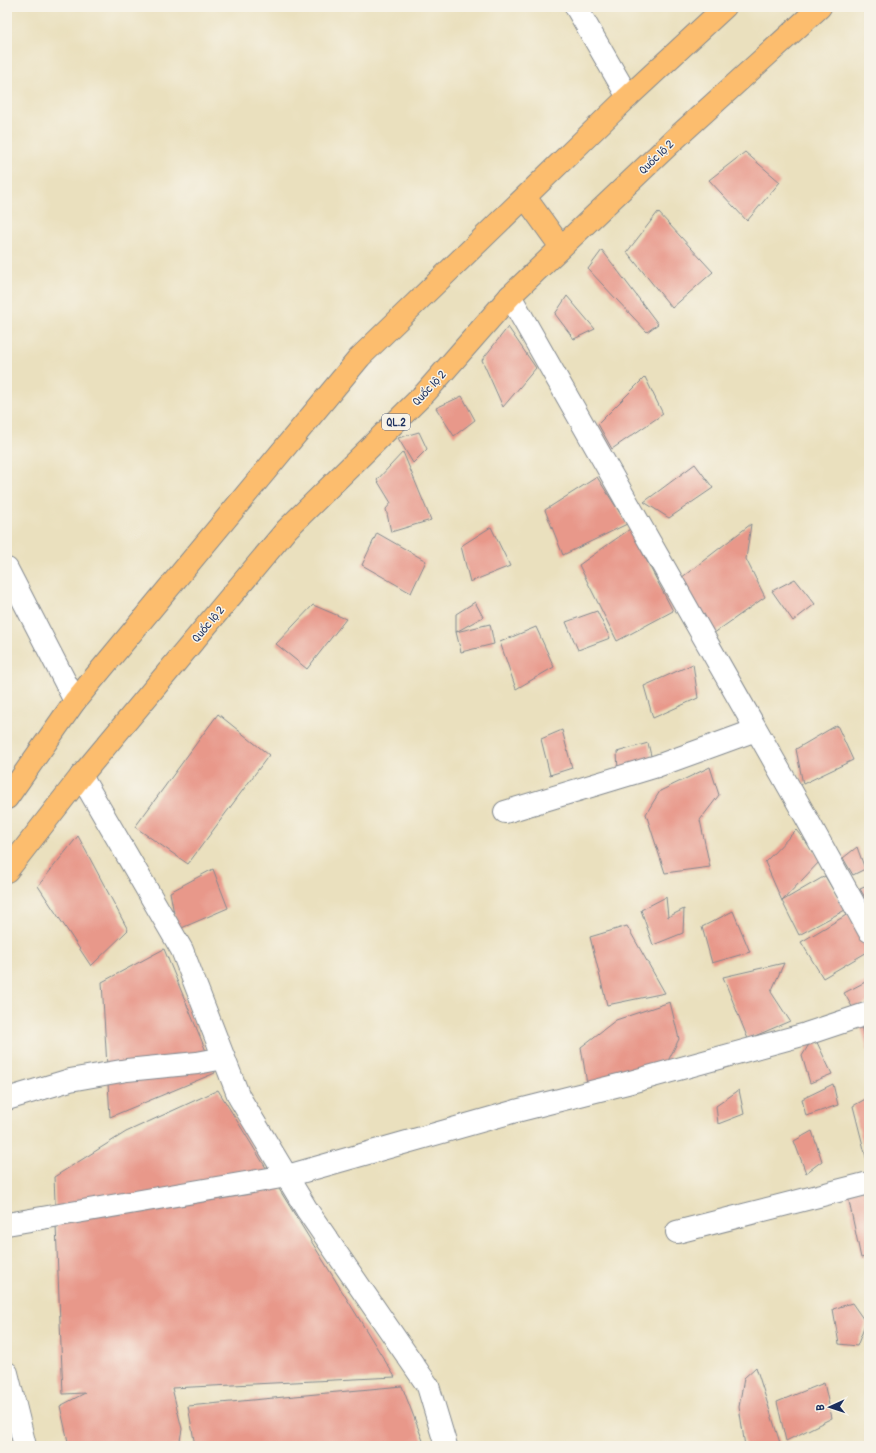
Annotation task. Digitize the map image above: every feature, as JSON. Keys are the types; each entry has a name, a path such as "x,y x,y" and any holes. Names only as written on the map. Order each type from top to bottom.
{"highway":[{"path":"7,798 75,701 360,357 628,97 725,7"},
{"name":"Quốc lộ 2","path":"7,871 81,776 287,529 426,392 510,296 676,138 820,7"},
{"path":"525,197 561,247"}],"street":[{"path":"576,7 628,97"},
{"path":"510,296 869,931"},
{"path":"7,569 75,701"},
{"path":"505,812 657,766 756,730"},
{"path":"81,776 182,950 239,1097 307,1210 428,1386 446,1446"},
{"path":"7,1224 286,1176 516,1111 627,1083 806,1034 869,1013"},
{"path":"7,1099 70,1080 127,1070 196,1063 224,1058"},
{"path":"677,1232 869,1183"},
{"path":"7,1373 25,1446"}],"building":[{"path":"745,152 780,182 747,221 709,180"},
{"path":"658,212 713,272 672,308 627,252"},
{"path":"602,250 658,324 647,332 588,269"},
{"path":"567,296 595,329 574,339 555,314"},
{"path":"508,327 536,368 503,407 482,360"},
{"path":"645,377 663,414 612,449 598,424"},
{"path":"462,396 475,420 454,436 436,408"},
{"path":"419,432 427,449 413,463 398,438"},
{"path":"403,452 431,520 391,532 386,509 391,503 377,480"},
{"path":"695,464 713,488 669,518 644,502"},
{"path":"597,477 627,524 563,555 545,510"},
{"path":"751,524 746,559 765,597 710,636 681,578"},
{"path":"491,527 510,566 470,582 461,546"},
{"path":"630,529 673,611 617,641 579,565"},
{"path":"377,533 426,561 411,593 362,565"},
{"path":"795,579 815,604 793,621 772,591"},
{"path":"475,602 483,617 456,632 456,614"},
{"path":"313,605 346,619 307,669 276,644"},
{"path":"597,611 610,638 578,650 566,622"},
{"path":"490,624 494,644 461,652 456,632"},
{"path":"536,627 554,667 516,689 500,642"},
{"path":"693,664 698,698 653,718 644,686"},
{"path":"218,714 269,755 188,864 135,827"},
{"path":"837,725 853,760 803,784 796,749"},
{"path":"562,730 572,768 550,775 541,739"},
{"path":"648,743 652,760 618,771 617,752"},
{"path":"710,767 719,795 700,820 710,867 665,873 646,814 660,791"},
{"path":"796,830 821,860 782,901 765,862"},
{"path":"78,836 128,930 91,966 38,886"},
{"path":"857,847 865,869 853,875 843,858"},
{"path":"213,869 228,908 177,930 170,892"},
{"path":"825,876 845,910 799,935 782,901"},
{"path":"869,885 869,904 860,889"},
{"path":"666,897 668,917 684,909 683,933 653,945 641,910"},
{"path":"733,911 750,952 712,963 702,927"},
{"path":"848,914 869,945 869,951 823,978 801,942"},
{"path":"627,926 665,993 607,1005 590,937"},
{"path":"164,949 215,1073 110,1117 102,982"},
{"path":"784,963 771,992 790,1021 748,1039 723,977"},
{"path":"869,980 869,1001 854,1010 844,993"},
{"path":"670,1002 679,1039 663,1071 587,1084 581,1047 616,1020"},
{"path":"869,1022 869,1055 860,1023"},
{"path":"814,1036 832,1074 810,1083 802,1056"},
{"path":"833,1084 838,1105 806,1116 802,1099"},
{"path":"218,1090 395,1377 172,1388 182,1429 179,1446 69,1446 60,1406 85,1393 63,1394 54,1177 126,1132"},
{"path":"739,1090 744,1114 718,1124 716,1106"},
{"path":"869,1097 869,1165 868,1165 853,1106"},
{"path":"812,1131 822,1161 806,1173 794,1141"},
{"path":"869,1188 869,1256 861,1258 847,1192"},
{"path":"852,1303 866,1323 857,1346 839,1344 833,1309"},
{"path":"756,1367 781,1446 745,1446 739,1407 744,1378"},
{"path":"824,1383 832,1418 786,1441 777,1402"},
{"path":"402,1386 425,1446 195,1446 188,1406"}]}
